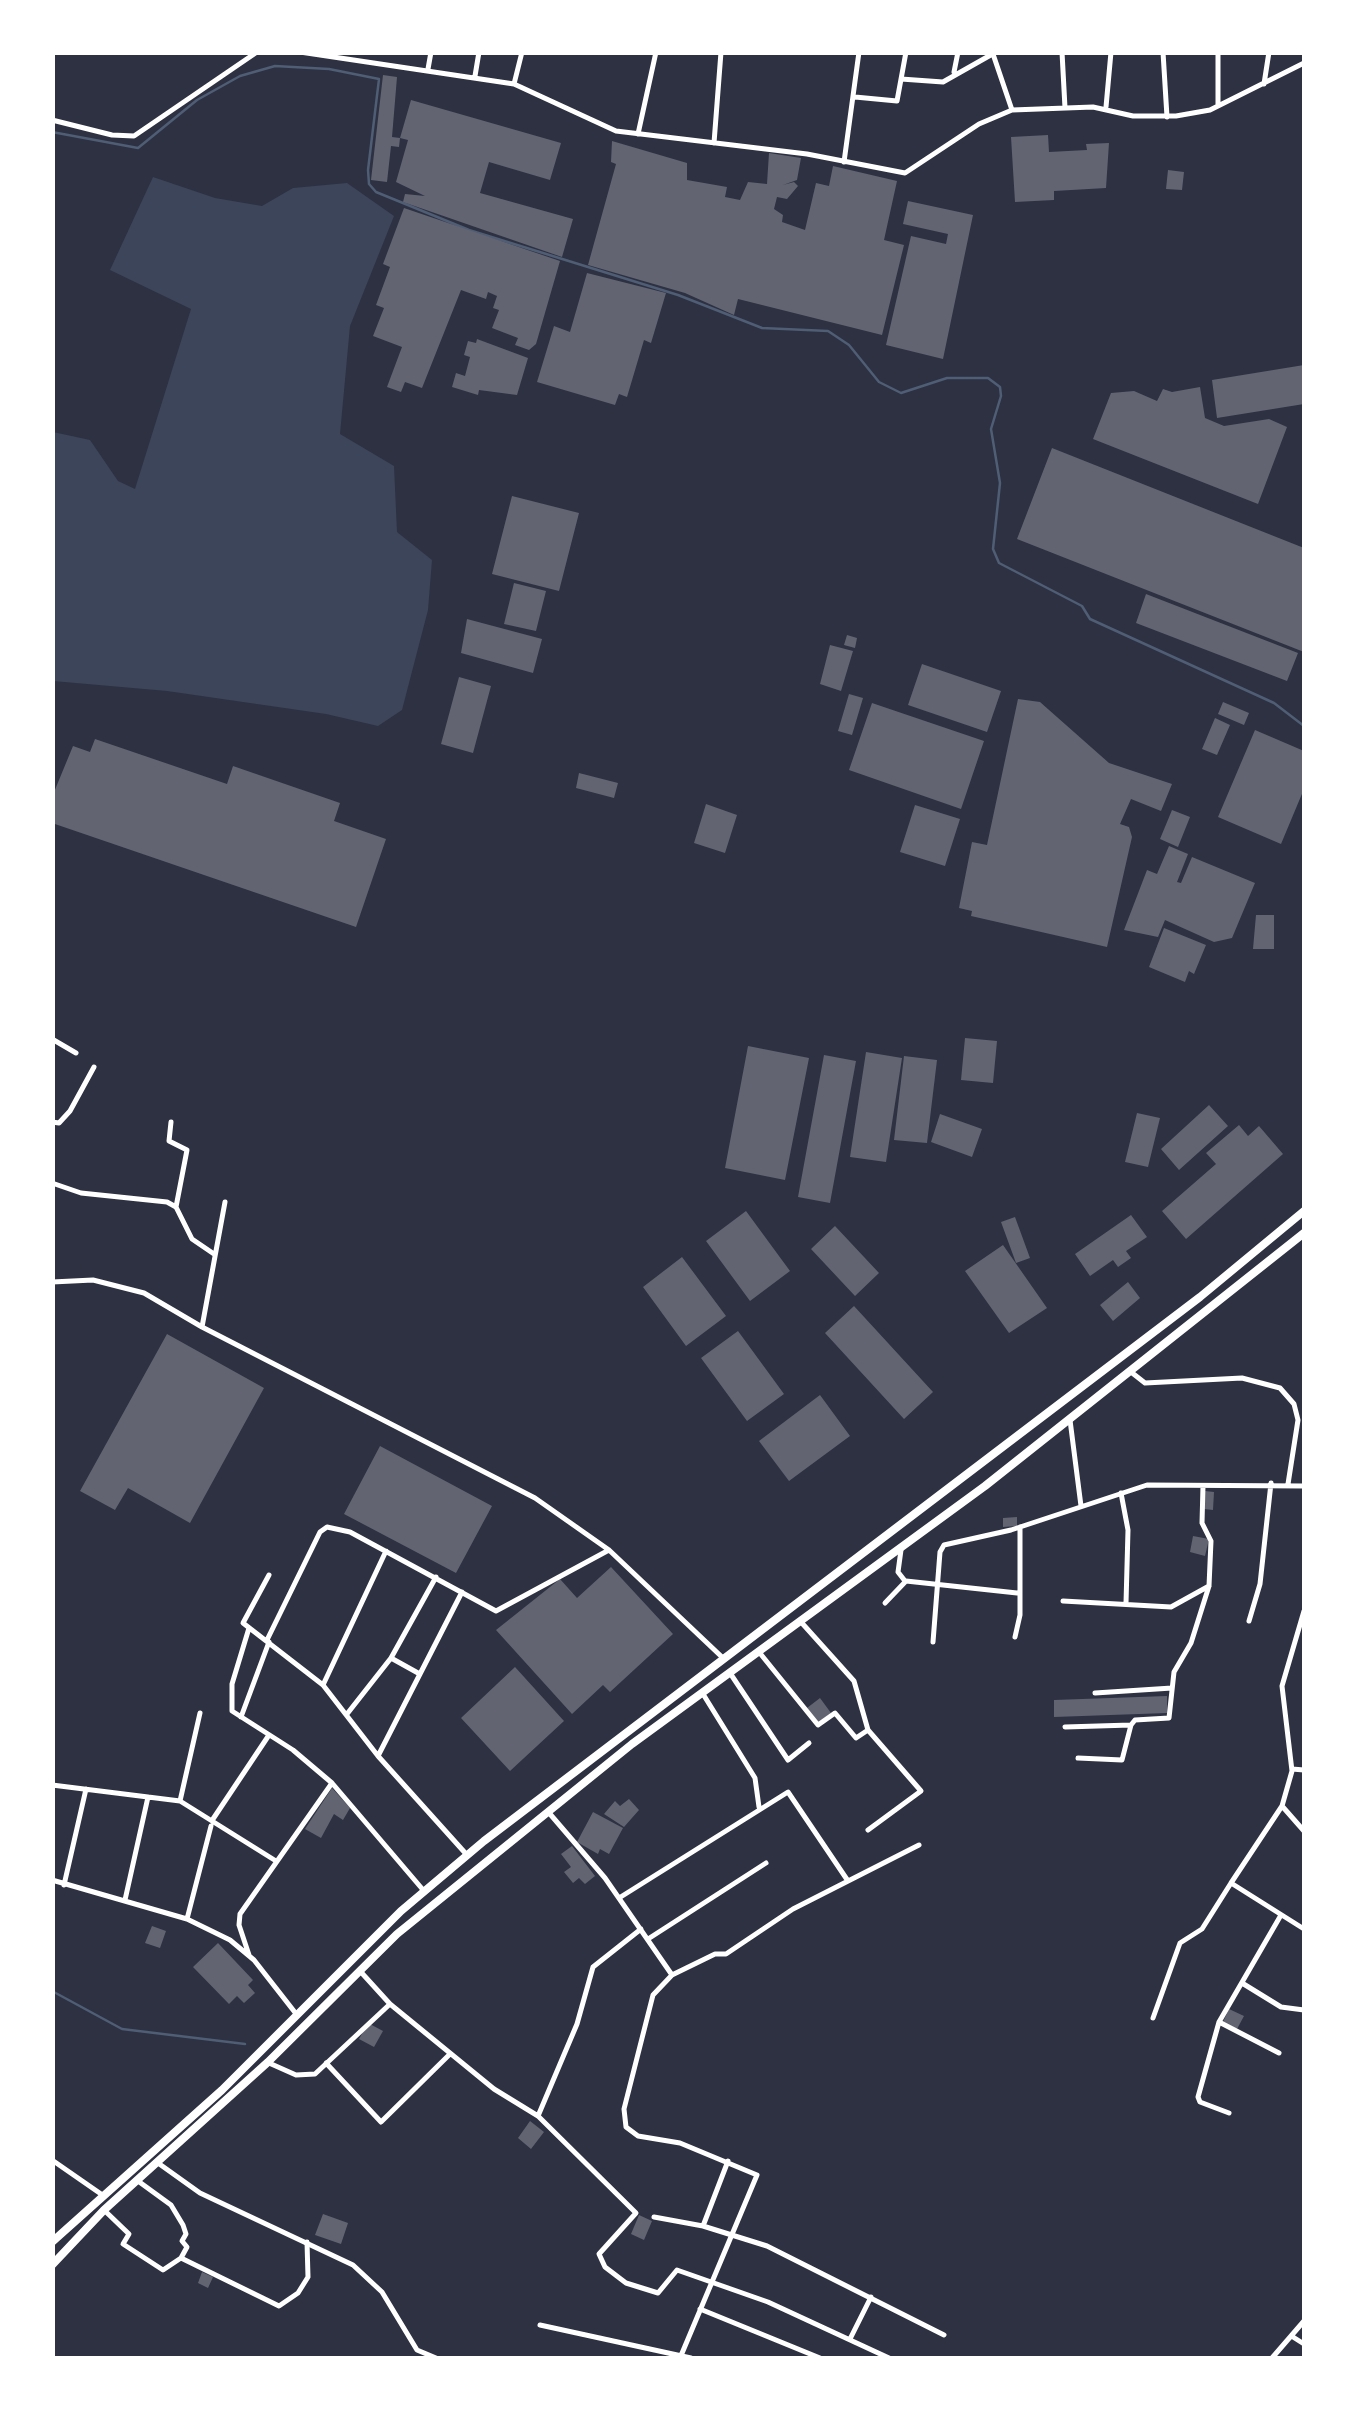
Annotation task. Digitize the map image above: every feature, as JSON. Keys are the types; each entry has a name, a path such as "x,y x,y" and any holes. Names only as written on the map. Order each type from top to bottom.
{"highway":[{"path":"52,2242 101,2194 222,2090 424,1891 1200,1298 1304,1211"},
{"path":"52,2265 104,2210 268,2062 397,1934 632,1744 901,1550 1132,1372 1304,1232"},
{"path":"725,1660 730,1672"},
{"path":"222,2090 229,2098"}],"street":[{"path":"52,120 134,136 257,52"},
{"path":"300,52 514,84 598,125 638,134 714,142 891,172 917,170 978,124 1012,110 1106,108 1133,116 1167,117 1218,106 1304,63"},
{"path":"384,63 386,52"},
{"path":"428,69 431,52"},
{"path":"475,76 479,52"},
{"path":"514,84 522,52"},
{"path":"638,134 656,52"},
{"path":"714,142 721,52"},
{"path":"844,162 859,52"},
{"path":"854,97 896,101 906,52"},
{"path":"901,79 937,83 949,80 958,52"},
{"path":"1062,52 1066,108"},
{"path":"1106,108 1112,52"},
{"path":"1164,52 1167,117"},
{"path":"1218,52 1218,106"},
{"path":"1264,84 1269,52"},
{"path":"954,72 995,53 1012,110"},
{"path":"52,1040 76,1053"},
{"path":"52,1122 58,1123 70,1111 94,1067"},
{"path":"172,1122 169,1142 187,1150 176,1207 192,1239 214,1254"},
{"path":"52,1182 81,1193 151,1198 176,1207"},
{"path":"202,1328 225,1202"},
{"path":"52,1282 120,1284 144,1293 202,1328 496,1477 609,1550 725,1660"},
{"path":"1132,1372 1145,1384 1242,1378 1280,1388 1294,1404 1298,1420 1288,1484"},
{"path":"1070,1418 1081,1506"},
{"path":"1249,1622 1260,1584 1271,1483"},
{"path":"933,1642 944,1545 1020,1526 1146,1485 1304,1486"},
{"path":"1078,1758 1122,1760 1128,1753 1131,1725 1136,1720 1169,1718 1174,1672 1202,1616 1209,1586 1211,1541 1202,1523 1203,1486"},
{"path":"1121,1493 1128,1530 1126,1603"},
{"path":"1016,1637 1020,1615 1020,1526"},
{"path":"241,1717 268,1641 324,1528 350,1532 502,1610 524,1593 537,1591 609,1550"},
{"path":"323,1685 386,1550"},
{"path":"901,1550 898,1572 904,1581 1017,1593"},
{"path":"269,1574 242,1618 323,1685 378,1756 467,1856"},
{"path":"347,1714 390,1658 436,1576"},
{"path":"886,1603 904,1581"},
{"path":"1063,1601 1172,1607 1209,1586"},
{"path":"378,1756 462,1592"},
{"path":"1153,2018 1180,1942 1202,1929 1282,1806 1292,1768 1282,1686 1304,1611"},
{"path":"801,1622 854,1682 868,1730 921,1792 868,1830"},
{"path":"250,1628 230,1702 241,1717 332,1784 424,1891"},
{"path":"759,1652 818,1726 835,1713 856,1738 868,1730"},
{"path":"390,1658 418,1673"},
{"path":"730,1672 788,1760 809,1743"},
{"path":"1095,1693 1172,1688"},
{"path":"702,1694 755,1778 758,1807"},
{"path":"180,1800 200,1713"},
{"path":"1065,1727 1131,1725"},
{"path":"188,1918 194,1878 212,1822 268,1735"},
{"path":"1292,1768 1304,1770"},
{"path":"249,1955 239,1925 240,1914 332,1784"},
{"path":"52,1785 180,1800 276,1861"},
{"path":"64,1885 86,1789"},
{"path":"619,1898 758,1807 792,1794 848,1882"},
{"path":"125,1900 148,1797"},
{"path":"1282,1806 1304,1831"},
{"path":"550,1814 605,1878 672,1974"},
{"path":"681,2356 756,2175 680,2144 638,2136 626,2127 624,2108 653,1996 672,1974 715,1954 726,1954 794,1909 920,1845"},
{"path":"648,1939 766,1862"},
{"path":"52,1880 188,1918 249,1955 298,2015"},
{"path":"1231,1883 1304,1930"},
{"path":"1229,2113 1200,2102 1198,2097 1219,2022 1281,1915"},
{"path":"538,2116 577,2024 593,1968 641,1928"},
{"path":"360,1971 390,2004 450,2053 538,2116 636,2213 599,2254 605,2266 634,2287 663,2291 674,2270 889,2358"},
{"path":"1242,1982 1281,2008 1304,2010"},
{"path":"268,2062 308,2076 390,2004"},
{"path":"1219,2022 1279,2052"},
{"path":"326,2064 382,2122 450,2053"},
{"path":"52,2160 101,2194"},
{"path":"703,2226 728,2161"},
{"path":"158,2163 200,2194 307,2242 369,2278 416,2350 436,2358"},
{"path":"104,2210 129,2234 123,2244 164,2270 181,2258 187,2248 182,2241 186,2234 183,2224 171,2205 137,2180"},
{"path":"654,2218 703,2226 766,2246 944,2336"},
{"path":"181,2258 280,2306 298,2293 308,2278 307,2242"},
{"path":"850,2339 871,2297"},
{"path":"700,2309 820,2358"},
{"path":"1272,2358 1304,2320"},
{"path":"540,2325 692,2358"},
{"path":"1293,2337 1304,2344"}],"shaded area":[{"path":"153,177 215,198 262,206 293,188 347,183 394,216 350,326 340,434 394,466 397,532 432,560 428,610 402,710 378,726 326,714 167,691 53,681 53,432 90,440 118,481 135,489 191,309 110,270"}],"building":[{"path":"383,75 397,77 392,137 400,138 399,147 391,146 387,182 371,180"},
{"path":"411,100 561,143 550,180 489,162 480,193 573,219 562,257 403,202 405,194 425,196 396,182 408,140 400,138"},
{"path":"1048,135 1049,152 1087,150 1086,144 1109,143 1106,188 1054,191 1054,200 1015,202 1011,137"},
{"path":"612,141 687,163 687,180 727,187 725,197 740,200 748,182 767,184 769,153 801,158 797,180 783,185 794,182 798,186 787,199 777,197 774,209 783,215 782,222 805,230 816,183 829,186 833,166 897,181 884,240 904,245 882,335 738,299 734,315 685,293 588,265 616,164 611,162"},
{"path":"1168,170 1184,172 1182,190 1166,189"},
{"path":"908,201 973,215 943,359 886,345 911,236 946,244 948,234 903,224"},
{"path":"404,208 560,261 536,344 529,350 515,345 518,338 492,328 499,310 493,308 497,296 488,292 486,299 461,290 422,388 405,382 401,392 387,387 402,347 373,336 384,308 376,305 390,267 383,264"},
{"path":"587,273 666,293 651,343 644,340 627,397 619,394 615,405 537,382 554,326 570,332"},
{"path":"477,339 528,358 517,395 479,390 478,395 452,387 456,373 465,376 470,357 464,355 468,341 476,343"},
{"path":"1304,365 1304,404 1217,418 1212,380"},
{"path":"1200,387 1205,418 1224,426 1269,419 1287,427 1258,504 1093,439 1111,393 1134,391 1157,401 1163,389 1172,392"},
{"path":"1052,448 1304,548 1304,652 1017,539"},
{"path":"512,496 579,513 559,591 492,574"},
{"path":"514,583 546,591 536,631 504,624"},
{"path":"1146,594 1298,653 1287,681 1136,623"},
{"path":"467,619 542,639 533,673 461,653"},
{"path":"847,635 857,638 855,648 844,645"},
{"path":"830,645 853,651 841,691 820,684"},
{"path":"922,664 1001,691 987,732 908,705"},
{"path":"459,677 491,686 473,753 441,744"},
{"path":"849,694 863,698 852,735 838,731"},
{"path":"1018,699 1040,702 1109,763 1172,784 1161,811 1131,799 1120,824 1129,827 1132,837 1107,947 971,916 972,911 959,908 972,842 987,845"},
{"path":"1223,702 1249,713 1244,725 1218,714"},
{"path":"872,703 984,741 961,809 849,770"},
{"path":"1215,718 1230,725 1217,755 1202,749"},
{"path":"1255,730 1304,751 1304,789 1281,844 1218,817"},
{"path":"95,739 227,784 233,766 340,803 334,821 386,839 356,927 52,823 52,797 73,746 90,752"},
{"path":"579,773 618,783 614,798 576,788"},
{"path":"706,804 737,815 725,853 694,843"},
{"path":"915,805 960,819 945,866 900,852"},
{"path":"1172,810 1190,817 1178,847 1160,839"},
{"path":"1169,846 1188,854 1177,882 1181,883 1192,857 1255,883 1232,938 1214,942 1165,920 1158,937 1124,930 1147,870 1157,874"},
{"path":"1256,915 1274,915 1274,949 1253,949"},
{"path":"1164,928 1206,945 1194,974 1189,971 1185,982 1149,967"},
{"path":"965,1038 997,1041 993,1083 961,1080"},
{"path":"748,1046 809,1058 785,1180 725,1168"},
{"path":"866,1052 902,1058 886,1162 850,1157"},
{"path":"824,1055 856,1061 830,1203 798,1197"},
{"path":"904,1056 937,1060 927,1143 894,1140"},
{"path":"1209,1105 1228,1126 1179,1170 1161,1149"},
{"path":"1137,1113 1160,1118 1148,1167 1125,1162"},
{"path":"940,1114 982,1129 972,1157 931,1142"},
{"path":"1239,1125 1248,1136 1259,1126 1283,1154 1186,1239 1162,1211 1216,1164 1206,1153"},
{"path":"746,1211 790,1271 750,1301 706,1241"},
{"path":"1131,1215 1147,1237 1126,1251 1131,1258 1118,1267 1113,1260 1090,1276 1075,1254"},
{"path":"1015,1217 1030,1258 1016,1263 1001,1222"},
{"path":"835,1226 879,1273 855,1296 811,1249"},
{"path":"1003,1245 1047,1308 1009,1333 965,1271"},
{"path":"682,1257 726,1316 686,1346 643,1287"},
{"path":"1128,1282 1140,1298 1113,1321 1100,1305"},
{"path":"854,1306 933,1392 904,1419 825,1333"},
{"path":"738,1331 784,1394 747,1421 701,1358"},
{"path":"167,1334 264,1388 190,1523 128,1488 115,1510 80,1491"},
{"path":"820,1395 850,1436 789,1481 759,1441"},
{"path":"380,1446 492,1506 456,1573 344,1514"},
{"path":"1205,1491 1214,1492 1213,1510 1204,1509"},
{"path":"1017,1517 1017,1526 1003,1527 1003,1518"},
{"path":"1193,1536 1209,1539 1205,1556 1190,1552"},
{"path":"611,1567 673,1634 610,1692 603,1685 572,1714 496,1630 560,1579 577,1598"},
{"path":"515,1667 564,1721 510,1771 461,1718"},
{"path":"1167,1696 1167,1713 1054,1717 1054,1700"},
{"path":"820,1698 831,1713 818,1723 807,1708"},
{"path":"332,1788 350,1808 343,1820 334,1814 321,1838 305,1829"},
{"path":"629,1799 639,1810 624,1827 604,1814 615,1801 620,1806"},
{"path":"593,1812 623,1828 609,1854 600,1849 598,1854 577,1842"},
{"path":"572,1846 595,1876 585,1884 579,1878 573,1883 564,1872 571,1867 561,1854"},
{"path":"152,1926 166,1931 160,1948 145,1943"},
{"path":"218,1943 253,1980 248,1985 255,1993 244,2003 237,1996 229,2004 193,1967"},
{"path":"1229,2009 1244,2016 1237,2029 1223,2022"},
{"path":"368,2023 383,2031 374,2047 359,2039"},
{"path":"530,2121 544,2132 531,2149 518,2138"},
{"path":"323,2214 348,2223 341,2244 315,2235"},
{"path":"639,2215 652,2221 644,2240 631,2234"},
{"path":"202,2272 213,2277 208,2288 198,2283"}],"waterway":[{"path":"52,132 138,148 197,100 240,76 275,66 329,69 379,79 368,170 369,184 376,192 469,230 678,295 762,328 828,331 849,345 879,382 901,393 947,378 988,378 1000,387 1001,396 991,429 1000,483 993,549 999,563 1082,606 1090,619 1274,703 1304,726"},
{"path":"52,1991 122,2029 245,2044"}]}
